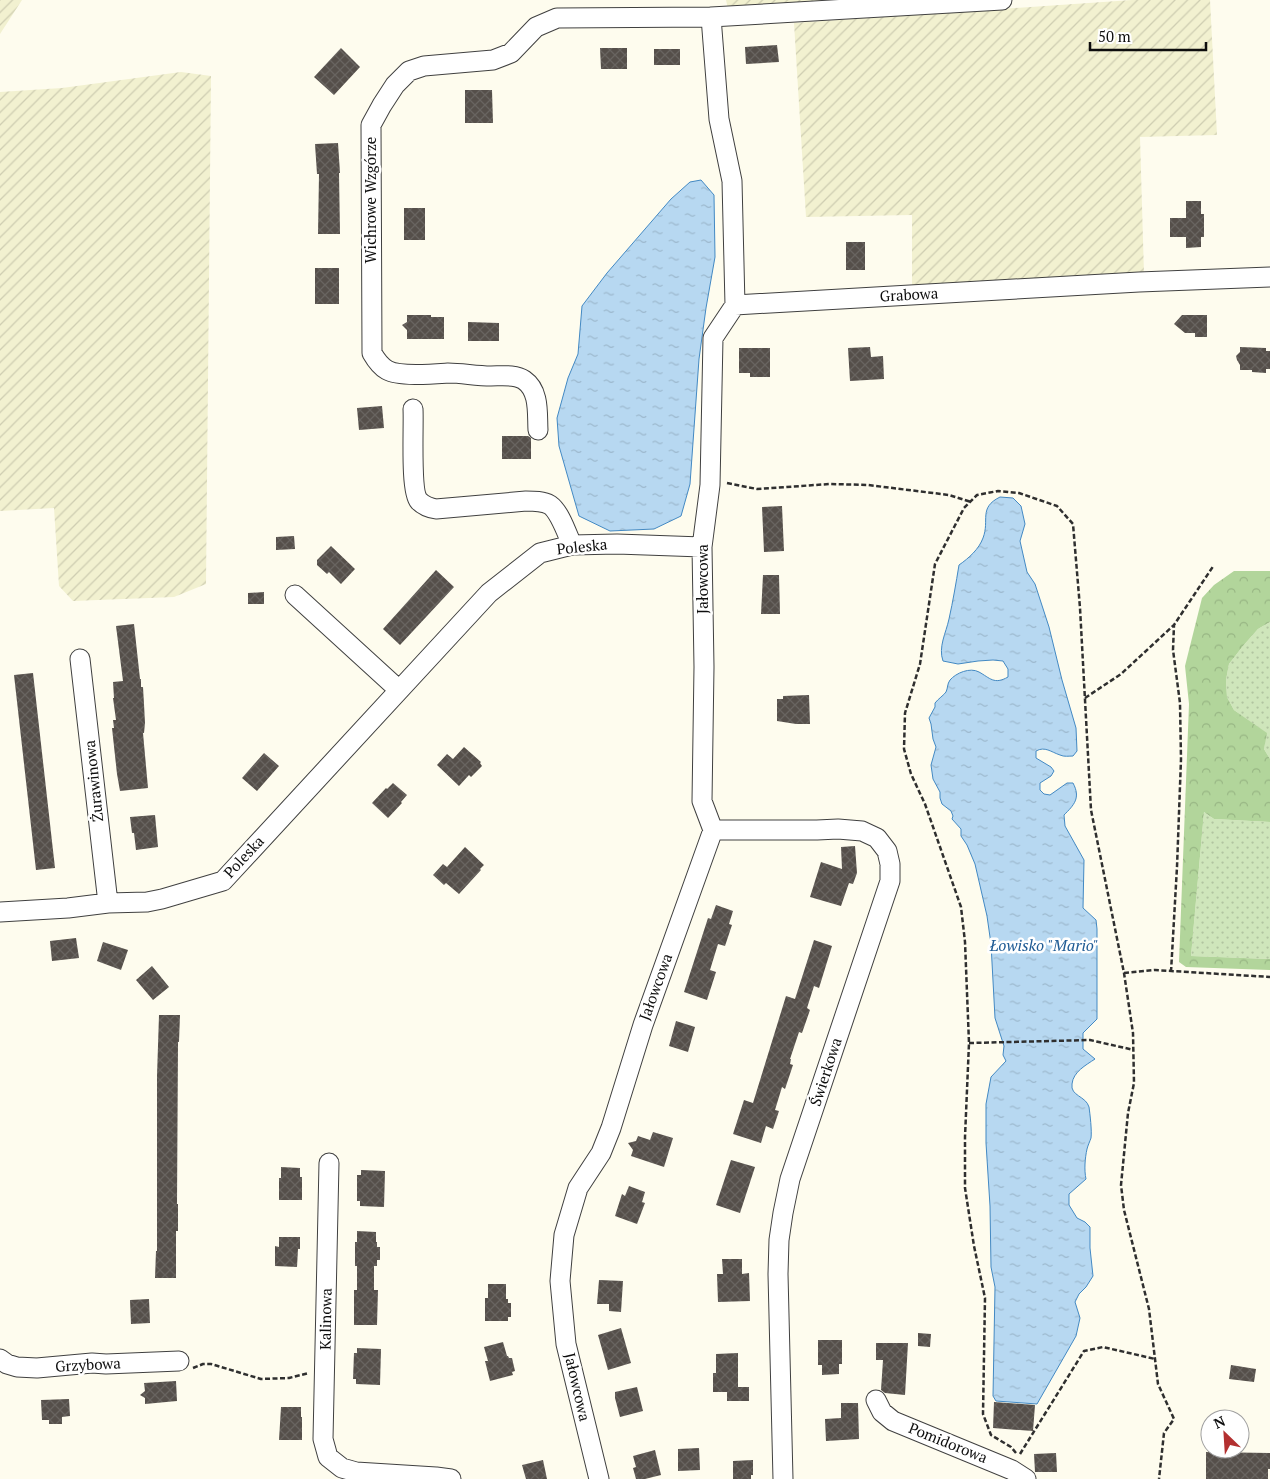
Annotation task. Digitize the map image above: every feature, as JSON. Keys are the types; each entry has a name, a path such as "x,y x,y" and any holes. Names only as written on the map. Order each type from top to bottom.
{"street":[{"path":"710,482 713,338 735,305 732,181 719,120 711,17 1002,0"},
{"name":"Wichrowe Wzgórze","path":"538,430 536,399 531,387 524,380 513,376 407,374 389,371 379,364 372,353 371,125 395,85 409,71 424,66 493,60 511,53 536,27 557,18 711,17"},
{"name":"Grabowa","path":"735,305 1139,282 1270,277"},
{"path":"414,408 414,479 415,495 419,501 426,506 436,509 540,501 550,505 557,512 572,545"},
{"name":"Jałowcowa","path":"599,1479 566,1344 560,1281 564,1235 578,1188 601,1153 611,1128 643,1025 712,830 702,801 704,667 702,547 710,482"},
{"name":"Poleska","path":"0,912 68,908 108,903 146,902 222,881 489,593 540,553 572,545 617,544 702,547"},
{"path":"295,595 399,690"},
{"name":"Żurawinowa","path":"80,659 108,903"},
{"name":"Świerkowa","path":"712,830 838,829 862,831 878,838 887,851 890,864 890,880 790,1178 783,1213 779,1240 778,1274 783,1479"},
{"name":"Kalinowa","path":"329,1163 323,1439 328,1457 339,1474 356,1472 451,1479"},
{"name":"Grzybowa","path":"0,1359 7,1364 17,1367 37,1368 92,1363 179,1361"},
{"name":"Pomidorowa","path":"876,1400 882,1412 893,1421 1012,1470 1026,1479"}],"path":[{"path":"710,482 757,489 830,484 868,485 949,495 970,502"},
{"path":"1155,1359 1103,1347 1084,1352 1019,1456 1011,1447 991,1436 983,1414 985,1298 974,1246 965,1188 969,1043 965,942 961,907 925,804 911,774 904,749 905,713 920,664 935,564 964,508 976,495 998,491 1019,493 1057,506 1073,524 1080,608 1091,810 1124,973 1133,1033 1134,1083 1128,1113 1121,1185 1124,1210 1149,1309 1155,1359 1158,1384 1174,1419 1164,1433 1159,1479"},
{"path":"1085,698 1121,674 1174,624 1214,566"},
{"path":"1171,972 1181,759 1180,703 1173,650 1174,624"},
{"path":"1124,973 1155,970 1270,977"},
{"path":"969,1043 1090,1040 1134,1050"},
{"path":"179,1361 189,1364 194,1369 203,1364 211,1364 261,1379 289,1378 325,1369"}],"green space":[{"path":"0,0 22,0 0,34"},
{"path":"726,0 850,0 729,13"},
{"path":"1132,0 1210,0 1217,135 1140,137 1144,274 912,285 912,215 806,217 794,23"},
{"path":"181,72 211,76 206,584 174,597 73,601 59,586 54,508 0,511 0,92 62,88"},
{"path":"1234,571 1270,571 1270,622 1258,629 1229,664 1226,680 1227,697 1234,710 1267,733 1264,749 1270,759 1270,822 1214,819 1204,812 1191,956 1270,959 1270,970 1186,967 1179,962 1189,704 1185,666 1202,598 1214,585"},
{"path":"1270,622 1270,759 1264,749 1266,733 1234,710 1227,697 1226,680 1229,664 1258,629"},
{"path":"1204,812 1214,819 1270,822 1270,959 1191,956"}],"water":[{"path":"701,180 714,195 715,257 699,359 690,484 681,516 654,529 610,531 579,516 559,446 557,418 568,378 578,354 582,306 607,273 671,199 690,182"},
{"name":"Łowisko \"Mario\"","path":"1000,497 1013,498 1021,506 1025,524 1020,541 1027,572 1035,584 1049,627 1076,728 1077,751 1073,756 1062,756 1045,749 1036,751 1036,758 1054,771 1051,776 1040,783 1040,790 1044,794 1050,795 1067,783 1073,783 1076,797 1071,808 1064,815 1065,826 1084,860 1083,908 1096,920 1097,929 1097,1019 1083,1033 1083,1049 1095,1059 1077,1072 1072,1084 1073,1091 1085,1100 1089,1107 1091,1138 1086,1156 1086,1179 1069,1194 1069,1205 1077,1218 1090,1227 1093,1276 1075,1302 1080,1318 1076,1336 1037,1404 996,1401 993,1396 995,1287 991,1267 986,1104 991,1077 1006,1061 1003,1055 1004,1046 995,1018 991,944 987,916 975,864 961,836 961,829 952,819 951,811 942,804 940,792 933,779 931,765 936,747 929,718 935,703 946,692 950,680 959,673 972,670 996,681 1008,677 1008,669 1003,661 978,661 958,664 943,661 941,650 959,565 979,546 985,532 987,510 993,501"}],"building":[{"path":"777,45 779,62 746,64 745,47"},
{"path":"341,48 360,67 334,95 314,77"},
{"path":"600,48 627,48 627,69 601,69"},
{"path":"654,49 680,49 680,65 654,65"},
{"path":"465,90 492,90 493,123 465,123"},
{"path":"338,143 340,234 318,234 319,174 317,174 315,144"},
{"path":"1186,201 1201,201 1201,214 1204,214 1204,237 1201,237 1201,247 1186,248 1186,237 1170,237 1170,218 1186,218"},
{"path":"404,208 425,208 425,240 404,240"},
{"path":"846,242 865,242 865,270 846,270"},
{"path":"315,268 339,268 339,304 315,304"},
{"path":"407,315 444,317 444,339 407,339 407,330 402,325 407,322"},
{"path":"1182,315 1207,315 1207,337 1195,337 1195,333 1185,333 1174,324"},
{"path":"468,322 499,323 499,341 468,341"},
{"path":"870,347 871,357 883,356 884,379 850,381 848,348"},
{"path":"1240,347 1266,348 1266,351 1270,351 1270,369 1266,369 1266,373 1240,370 1236,356 1240,352"},
{"path":"739,348 770,348 770,377 750,377 750,373 739,373"},
{"path":"382,406 384,428 359,430 357,408"},
{"path":"502,436 528,436 531,438 531,459 502,459"},
{"path":"782,506 784,551 764,552 762,507"},
{"path":"294,536 295,549 276,550 276,537"},
{"path":"331,546 355,569 341,584 329,572 327,574 317,565 317,560"},
{"path":"436,570 454,587 400,645 383,629"},
{"path":"763,575 779,575 780,614 761,614"},
{"path":"264,592 264,604 248,604 248,593"},
{"path":"134,624 141,687 143,687 145,723 143,733 148,788 120,791 112,728 114,728 113,720 116,720 113,682 123,681 116,626"},
{"path":"33,673 55,868 36,870 14,675"},
{"path":"809,695 810,724 777,721 777,699 783,699 783,696"},
{"path":"464,747 481,762 482,766 471,777 469,775 459,786 437,765 447,754 453,759"},
{"path":"264,753 279,766 257,791 242,778"},
{"path":"393,783 407,795 388,818 372,803"},
{"path":"155,815 158,847 136,850 130,817"},
{"path":"855,846 857,873 853,884 849,883 841,906 810,897 821,862 842,869 841,847"},
{"path":"465,847 484,865 459,894 446,883 444,885 433,875 443,864 447,867"},
{"path":"716,905 733,911 729,924 732,925 725,946 718,944 710,970 716,972 707,1000 684,992 708,918 711,919"},
{"path":"76,938 79,958 52,961 50,941"},
{"path":"814,940 832,946 819,988 814,986 807,1008 810,1010 802,1033 799,1032 790,1059 790,1064 793,1065 785,1089 782,1087 775,1110 779,1111 773,1129 766,1126 761,1143 733,1134 744,1100 753,1103 786,996 795,999"},
{"path":"103,942 128,950 121,970 97,961"},
{"path":"152,966 169,987 153,1000 136,980"},
{"path":"159,1015 180,1015 178,1042 178,1231 176,1231 176,1278 155,1278 157,1251"},
{"path":"676,1021 695,1027 688,1052 669,1046"},
{"path":"653,1132 673,1138 664,1167 631,1156 633,1150 628,1143 636,1141 638,1136 650,1140"},
{"path":"731,1160 755,1167 740,1213 716,1205"},
{"path":"281,1167 300,1168 302,1200 279,1200"},
{"path":"361,1170 385,1171 384,1207 360,1206 360,1201 357,1201 357,1175 361,1175"},
{"path":"629,1186 645,1192 642,1202 645,1203 637,1224 615,1216 622,1194 625,1196"},
{"path":"357,1231 376,1232 377,1247 380,1247 380,1260 377,1260 377,1266 374,1266 374,1290 378,1290 377,1325 354,1325 354,1290 357,1290 355,1242 357,1242"},
{"path":"279,1237 300,1237 297,1267 275,1266 275,1246 279,1247"},
{"path":"722,1259 742,1259 742,1274 749,1273 750,1301 718,1302 717,1274 723,1274"},
{"path":"599,1280 623,1281 621,1312 609,1311 609,1304 597,1304"},
{"path":"488,1284 506,1284 506,1299 508,1299 508,1303 511,1303 511,1317 508,1317 508,1321 485,1321 485,1298 488,1298"},
{"path":"149,1299 150,1323 131,1324 130,1300"},
{"path":"621,1328 631,1363 608,1370 598,1335"},
{"path":"918,1333 931,1334 930,1347 918,1346"},
{"path":"818,1340 842,1340 842,1364 839,1364 839,1374 822,1375 822,1365 818,1365"},
{"path":"503,1342 507,1356 512,1358 515,1371 512,1372 513,1375 490,1381 485,1361 488,1361 484,1347"},
{"path":"876,1343 908,1343 905,1395 885,1393 881,1390 883,1360 876,1360"},
{"path":"357,1348 381,1349 380,1385 356,1384 356,1379 353,1379 354,1353 357,1353"},
{"path":"738,1353 738,1387 749,1387 749,1401 727,1401 727,1392 713,1392 716,1354"},
{"path":"1231,1365 1256,1369 1254,1382 1229,1379"},
{"path":"176,1381 177,1401 145,1404 145,1398 140,1395 145,1391 144,1383"},
{"path":"637,1387 643,1411 620,1417 615,1392"},
{"path":"69,1399 70,1416 62,1417 62,1424 49,1424 49,1420 42,1420 41,1400"},
{"path":"994,1402 1035,1405 1033,1431 993,1428"},
{"path":"841,1403 858,1403 859,1439 826,1441 825,1419 841,1418"},
{"path":"281,1407 301,1407 302,1440 279,1440"},
{"path":"699,1448 700,1470 678,1471 678,1449"},
{"path":"655,1450 661,1475 636,1479 633,1468 636,1467 633,1456"},
{"path":"1056,1453 1057,1472 1035,1472 1034,1454"},
{"path":"1250,1453 1270,1453 1268,1479 1206,1479 1206,1459 1250,1459"},
{"path":"543,1460 547,1479 526,1479 522,1465"},
{"path":"753,1460 753,1475 751,1475 751,1479 733,1479 733,1461"}]}
